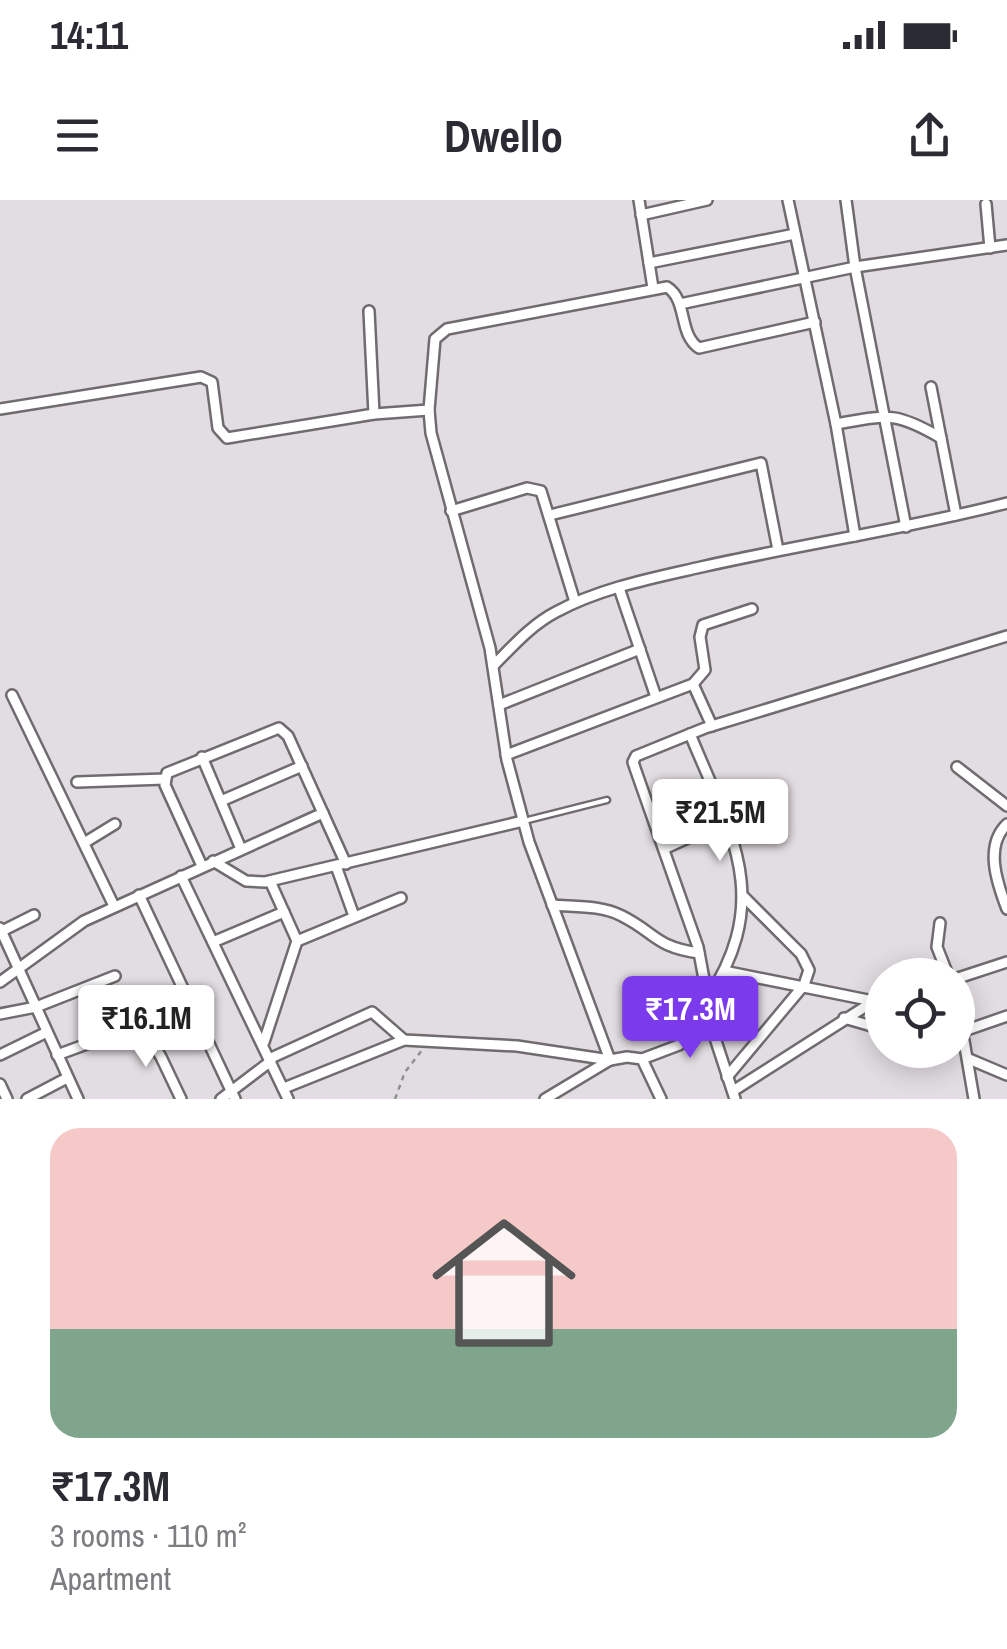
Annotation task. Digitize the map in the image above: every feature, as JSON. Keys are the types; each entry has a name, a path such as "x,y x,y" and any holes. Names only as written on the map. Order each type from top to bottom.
{"street":[{"path":"639,200 653,288"},
{"path":"641,215 707,200"},
{"path":"788,200 836,424 855,536"},
{"path":"846,200 855,268 906,527"},
{"path":"986,204 990,248"},
{"path":"649,263 796,234"},
{"path":"680,304 805,276 1007,245"},
{"path":"610,1060 523,821 506,755 493,666 435,448 430,410 435,339 447,328 653,288 673,290 689,338 698,348 815,322"},
{"path":"369,311 374,414"},
{"path":"0,408 201,377 212,382 218,428 227,438 374,414 430,410"},
{"path":"930,387 956,515"},
{"path":"836,424 884,415 906,418 941,438"},
{"path":"550,516 761,463 778,550"},
{"path":"451,510 535,487 544,497 576,602"},
{"path":"493,666 542,621 576,602 619,588 778,550 906,527 1006,503"},
{"path":"619,588 656,697"},
{"path":"506,755 693,684 706,670 700,637 704,625 752,609"},
{"path":"865,1006 734,1095 710,1017 699,954 634,762 641,752 712,726 1007,636"},
{"path":"499,705 640,649"},
{"path":"693,684 712,726"},
{"path":"12,695 114,906"},
{"path":"77,782 165,779 174,768 278,728 288,736 323,813 354,916"},
{"path":"690,734 740,864 743,896 737,942 707,1000"},
{"path":"202,757 241,849"},
{"path":"221,801 302,766"},
{"path":"957,767 1007,806"},
{"path":"165,779 202,866"},
{"path":"0,982 65,933 114,906 323,813"},
{"path":"664,849 725,820"},
{"path":"213,861 253,883 270,881 523,821"},
{"path":"84,843 115,824"},
{"path":"1007,824 996,841 995,867 1007,910"},
{"path":"995,867 1007,864"},
{"path":"181,876 286,1094 404,1040 517,1046 610,1060 642,1060 679,1045 710,1017"},
{"path":"264,1043 297,941 270,881"},
{"path":"139,895 233,1094"},
{"path":"727,1077 804,985 809,970 801,954 743,896"},
{"path":"297,941 401,898"},
{"path":"552,905 601,908 622,916 660,943 699,954"},
{"path":"214,942 284,912"},
{"path":"34,916 1,930 78,1099"},
{"path":"940,923 937,946 942,958"},
{"path":"975,972 1007,962"},
{"path":"724,971 865,996"},
{"path":"0,1014 36,1007 115,976"},
{"path":"57,1056 191,1000"},
{"path":"221,1099 233,1094 271,1059 372,1012 404,1040"},
{"path":"975,1028 1007,1016"},
{"path":"844,1018 865,1025"},
{"path":"141,1024 162,1057 180,1099"},
{"path":"0,1055 47,1032"},
{"path":"975,1059 1007,1076"},
{"path":"545,1099 610,1060"},
{"path":"642,1060 657,1098"},
{"path":"970,1068 974,1099"},
{"path":"27,1099 67,1078"},
{"path":"0,1084 7,1099"}],"lane":[{"path":"523,821 607,800"}],"path":[{"path":"395,1099 411,1063 432,1042"}]}
